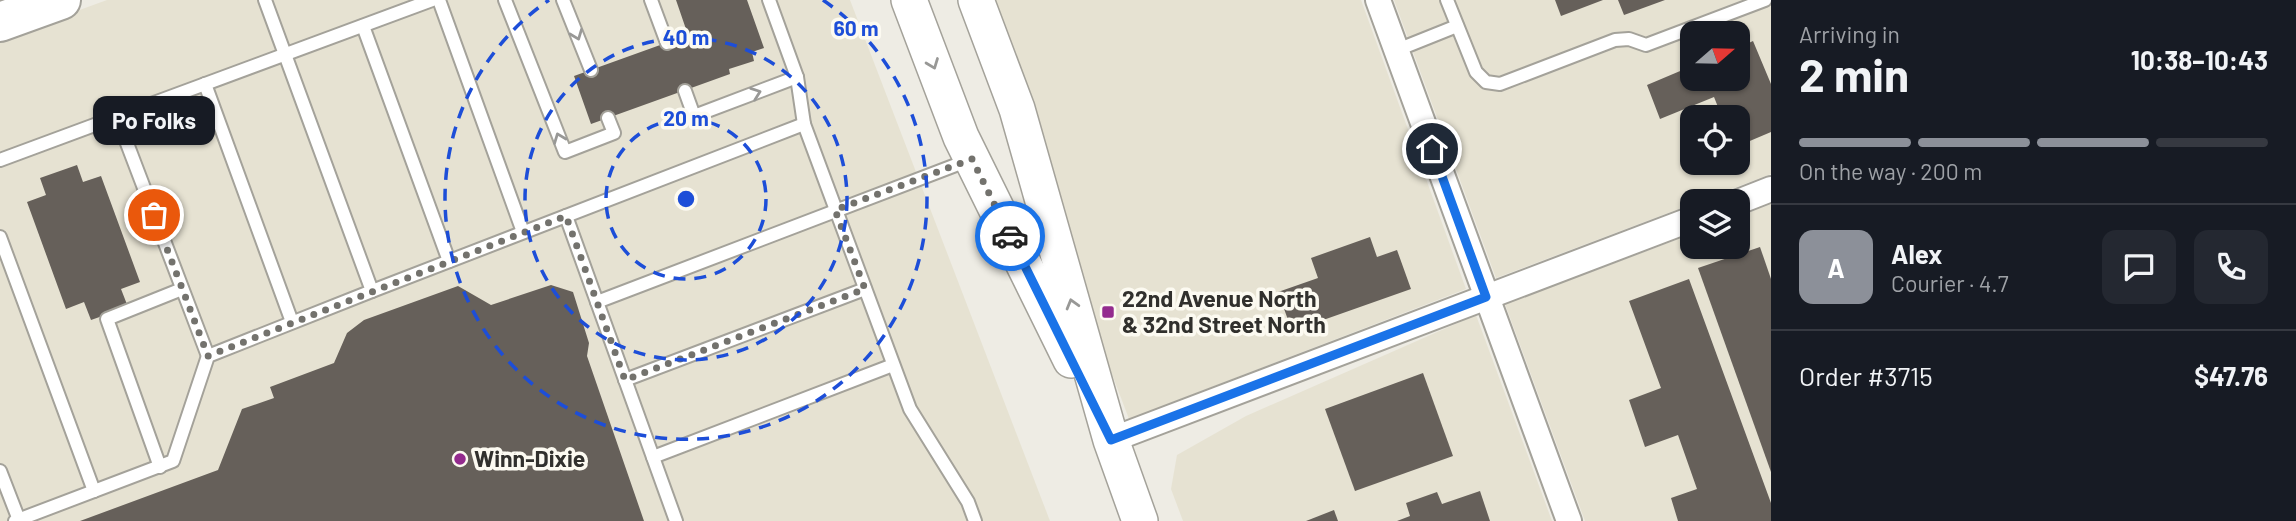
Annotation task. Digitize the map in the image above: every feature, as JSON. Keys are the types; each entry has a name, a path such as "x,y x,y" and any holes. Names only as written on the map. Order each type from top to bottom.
{"highway":[{"path":"0,22 61,0"}],"main road":[{"path":"909,0 961,137 1111,440"},
{"path":"976,0 1017,109 1111,440 1140,521"}],"street":[{"path":"1378,0 1569,521"},
{"path":"1750,198 1771,190"},
{"path":"1111,440 1680,224"}],"lane":[{"path":"265,0 372,290"},
{"path":"0,160 432,0"},
{"path":"439,0 523,232"},
{"path":"505,0 565,152 614,133 608,118"},
{"path":"563,0 591,70"},
{"path":"651,0 667,43"},
{"path":"769,0 797,77 804,124 910,409 968,502 975,521"},
{"path":"1447,0 1476,72 1486,82 1500,84 1615,40 1629,39 1646,45 1765,0"},
{"path":"363,26 449,261"},
{"path":"1396,50 1457,26"},
{"path":"685,90 694,116 797,77"},
{"path":"205,84 292,322"},
{"path":"0,471 17,520 173,461 208,356 117,117"},
{"path":"208,356 804,124"},
{"path":"597,302 972,159"},
{"path":"566,216 676,521"},
{"path":"0,237 94,491"},
{"path":"160,467 107,319 182,289"},
{"path":"625,380 865,289"},
{"path":"653,457 893,365"}],"shaded area":[{"path":"107,0 850,0 1050,521 0,521 0,39"},
{"path":"993,0 1361,0 1466,289 1129,419 1096,332"},
{"path":"1394,0 1771,0 1771,174 1732,189 1680,189 1680,209 1496,278"},
{"path":"1771,204 1771,521 1585,521 1505,304 1680,238 1680,259 1750,259 1750,212"},
{"path":"1476,315 1552,521 1183,521 1171,489 1177,455 1246,416"}],"building":[{"path":"676,0 747,0 764,48 752,52 754,61 729,69 730,74 591,124 574,76 688,35"},
{"path":"1555,0 1603,0 1561,16"},
{"path":"1618,0 1665,0 1624,15"},
{"path":"1753,41 1771,84 1771,132 1750,141 1750,105 1717,105 1714,97 1694,105 1680,105 1680,111 1660,119 1647,85 1680,71 1680,91 1750,91 1750,42"},
{"path":"77,165 83,182 101,176 140,282 121,289 128,307 91,320 84,302 66,309 27,202 46,195 40,178"},
{"path":"1370,237 1377,257 1397,250 1411,289 1292,331 1278,292 1318,278 1311,258"},
{"path":"1760,247 1771,279 1771,472 1698,268 1725,259 1750,259 1750,250"},
{"path":"1689,279 1771,503 1771,521 1678,521 1671,498 1697,489 1678,435 1645,447 1629,400 1661,388 1629,301"},
{"name":"Winn-Dixie","path":"551,285 573,292 589,343 587,356 644,521 80,521 218,470 242,409 274,398 270,387 334,363 347,333 364,320 458,286 491,305"},
{"path":"1423,373 1453,456 1355,491 1325,409"},
{"path":"1480,491 1490,521 1397,521 1410,516 1406,503 1437,492 1442,504"},
{"path":"1334,510 1338,521 1306,521"}],"way so far":[{"path":"154,215 208,356 566,216 625,380 865,289 835,210 972,159 1010,236"}],"place":[{"name":"Po Folks","path":"154,215"},
{"name":"22nd Avenue North & 32nd Street North","path":"1108,312"},
{"name":"Winn-Dixie","path":"460,459"}],"route":[{"path":"1010,236 1111,440 1486,297 1432,149"}]}
